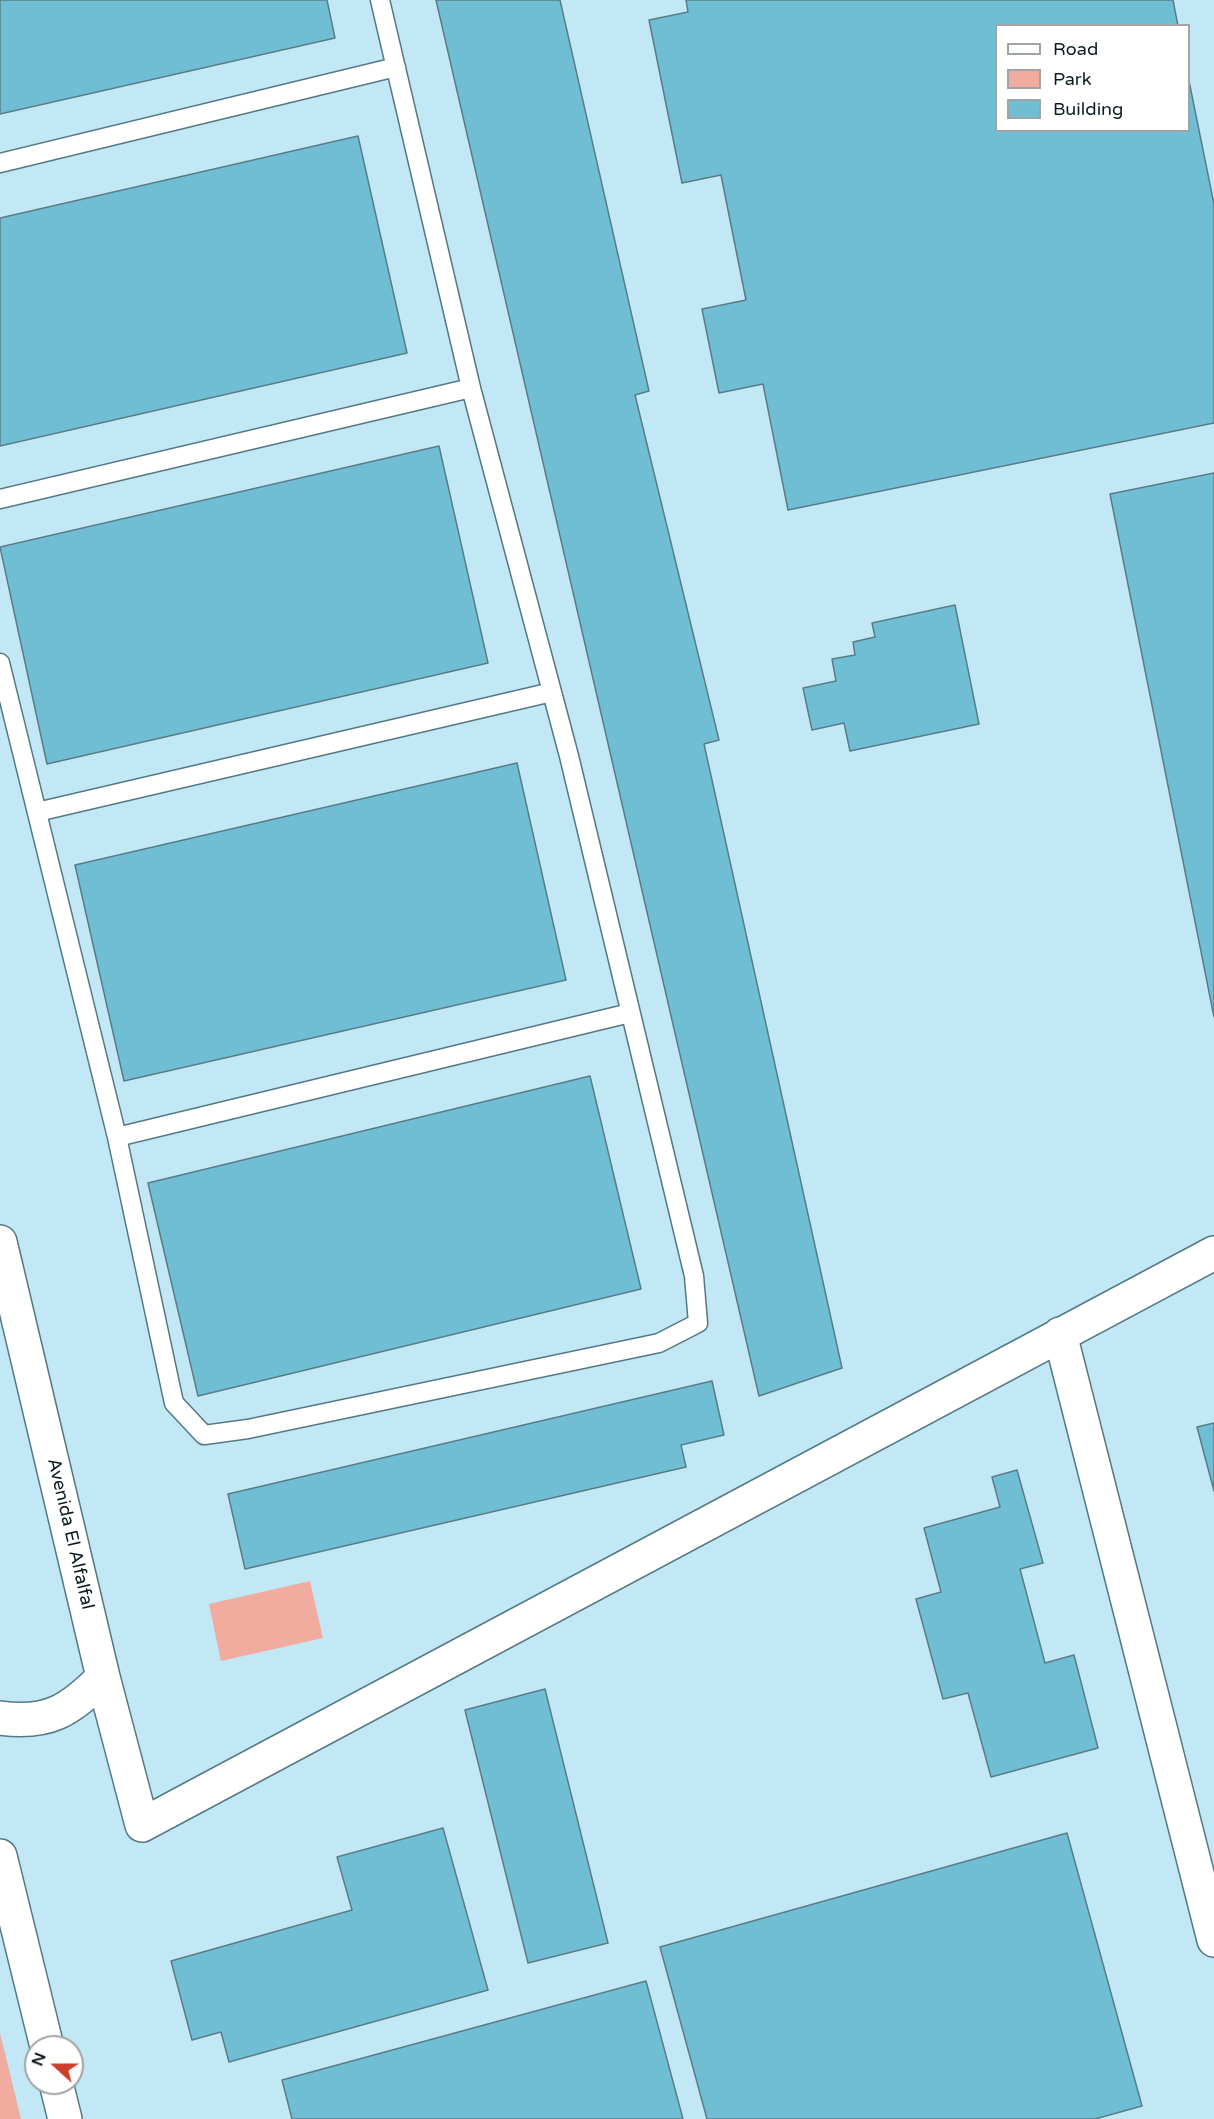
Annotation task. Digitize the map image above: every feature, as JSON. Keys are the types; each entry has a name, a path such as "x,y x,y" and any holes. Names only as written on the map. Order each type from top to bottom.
{"street":[{"name":"Avenida El Alfalfal","path":"0,1242 103,1677 142,1825 1060,1334"},
{"path":"1214,1253 1060,1334 1214,1940"},
{"path":"0,1718 18,1721 55,1715 73,1706 103,1677"},
{"path":"0,1856 44,2035"},
{"path":"59,2095 65,2119"}],"lane":[{"path":"0,663 117,1137 174,1403 204,1436 658,1343 698,1323 694,1276 552,692 471,388 380,0"},
{"path":"0,163 396,67"},
{"path":"0,499 471,388"},
{"path":"37,812 552,692"},
{"path":"117,1137 630,1013"}],"green space":[{"path":"310,1581 323,1638 221,1661 209,1604"},
{"path":"0,2033 21,2119 0,2119"}],"building":[{"path":"0,0 327,0 335,38 0,114"},
{"path":"436,0 560,0 649,391 635,395 719,740 704,744 842,1368 759,1396"},
{"path":"686,0 1173,0 1178,24 995,24 995,132 1190,132 1190,86 1214,204 1214,423 788,510 763,384 719,393 702,309 746,300 721,175 682,183 649,20 688,12"},
{"path":"358,136 407,353 0,446 0,218"},
{"path":"439,446 488,663 47,764 0,547"},
{"path":"1214,473 1214,1017 1110,494"},
{"path":"955,605 979,724 850,751 844,723 812,730 803,688 836,681 832,659 855,655 853,642 875,637 872,623"},
{"path":"517,763 566,980 124,1081 75,865"},
{"path":"590,1076 641,1289 198,1396 148,1183"},
{"path":"712,1381 724,1435 681,1445 686,1467 245,1569 228,1494"},
{"path":"1214,1423 1214,1491 1197,1427"},
{"path":"1017,1470 1043,1563 1020,1569 1045,1663 1074,1655 1098,1748 991,1777 968,1693 943,1699 916,1599 941,1592 924,1528 1000,1507 992,1477"},
{"path":"545,1689 608,1943 528,1963 465,1710"},
{"path":"443,1828 488,1990 229,2062 221,2032 192,2040 171,1961 352,1910 337,1857"},
{"path":"1067,1833 1142,2106 1095,2119 707,2119 660,1947"},
{"path":"646,1981 683,2119 292,2119 282,2080"}]}
